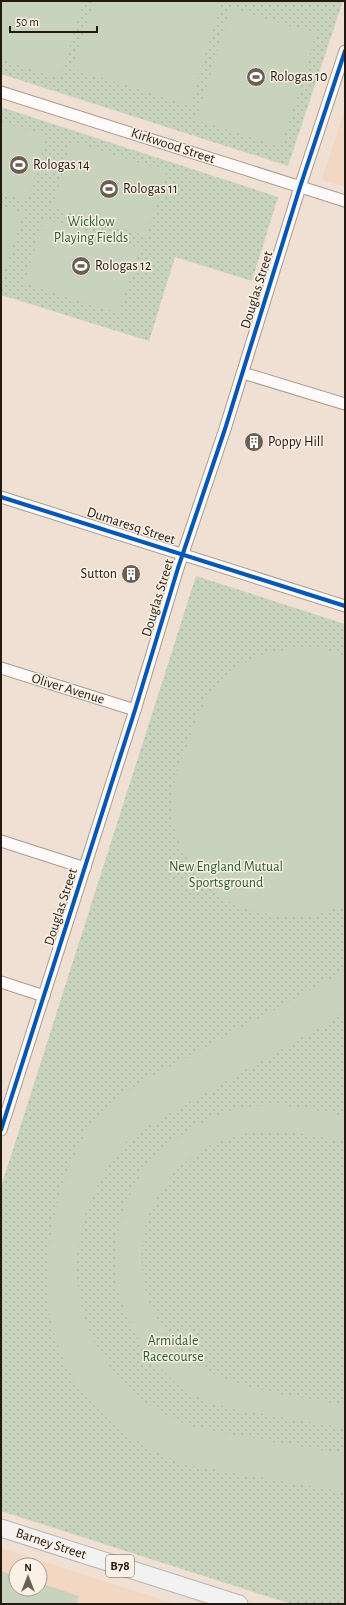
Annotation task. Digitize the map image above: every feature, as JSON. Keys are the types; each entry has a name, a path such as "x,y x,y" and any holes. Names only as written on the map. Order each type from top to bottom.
{"main road":[{"name":"Barney Street","path":"1,1528 238,1604"}],"street":[{"name":"Douglas Street","path":"2,1126 135,710 183,554 243,373 300,187 345,50"},
{"name":"Kirkwood Street","path":"1,92 345,201"},
{"path":"243,373 345,404"},
{"name":"Dumaresq Street","path":"1,497 345,606"},
{"name":"Oliver Avenue","path":"1,668 135,710"},
{"path":"1,841 85,868"},
{"path":"1,982 44,996"}],"shaded area":[{"path":"345,108 345,187 322,180"},
{"path":"1,1548 29,1557 8,1557 8,1597 48,1597 48,1563 176,1604 1,1604"}],"green space":[{"path":"1,1 343,1 288,166 1,74"},
{"path":"1,1 84,1 60,78 1,60"},
{"path":"94,1 222,1 190,105 73,69"},
{"name":"Rologas 10","path":"231,8 316,34 281,147 196,120"},
{"name":"Wicklow Playing Fields","path":"1,107 278,197 252,281 175,257 149,341 1,295"},
{"name":"Rologas 14","path":"1,122 47,136 27,201 1,193"},
{"name":"Rologas 11","path":"72,142 167,171 146,236 52,207"},
{"path":"1,206 23,213 3,278 1,277"},
{"name":"Rologas 12","path":"44,219 139,248 119,313 24,283"},
{"name":"Armidale Racecourse","path":"196,576 345,624 345,1604 291,1604 1,1511 1,1187"},
{"name":"New England Mutual Sportsground","path":"299,647 322,649 345,656 345,903 326,912 305,916 284,916 251,910 229,901 218,895 198,876 190,864 177,836 172,808 172,795 177,774 196,722 208,697 219,682 234,669 251,660 270,653"},
{"path":"345,971 345,1013 146,1127 125,1143 102,1176 84,1220 78,1251 78,1283 83,1313 95,1342 111,1369 133,1392 160,1412 194,1427 345,1454 345,1492 188,1465 147,1446 112,1423 85,1395 65,1363 53,1327 47,1288 49,1246 58,1202 80,1144 93,1122 101,1113 121,1095 147,1079"},
{"path":"259,1105 280,1105 305,1108 345,1116 345,1141 297,1133 248,1133 217,1142 187,1161 164,1186 149,1215 142,1246 143,1278 152,1309 170,1338 195,1363 228,1380 247,1386 345,1405 345,1428 226,1407 204,1400 182,1388 161,1369 149,1355 134,1331 124,1308 117,1284 115,1254 120,1225 135,1184 151,1161 167,1145 180,1136 216,1117 247,1107"},
{"path":"1,1571 8,1573 8,1597 48,1597 48,1586 79,1596 76,1604 1,1604"}],"cycle path":[{"path":"1,1130 135,710 178,568 225,429 300,187 345,51"},
{"path":"1,497 345,606"}],"place":[{"name":"Rologas 10","path":"256,77"},
{"name":"Rologas 14","path":"19,165"},
{"name":"Rologas 11","path":"109,189"},
{"name":"Rologas 12","path":"81,266"},
{"name":"Poppy Hill","path":"254,442"},
{"name":"Sutton","path":"131,574"}]}
